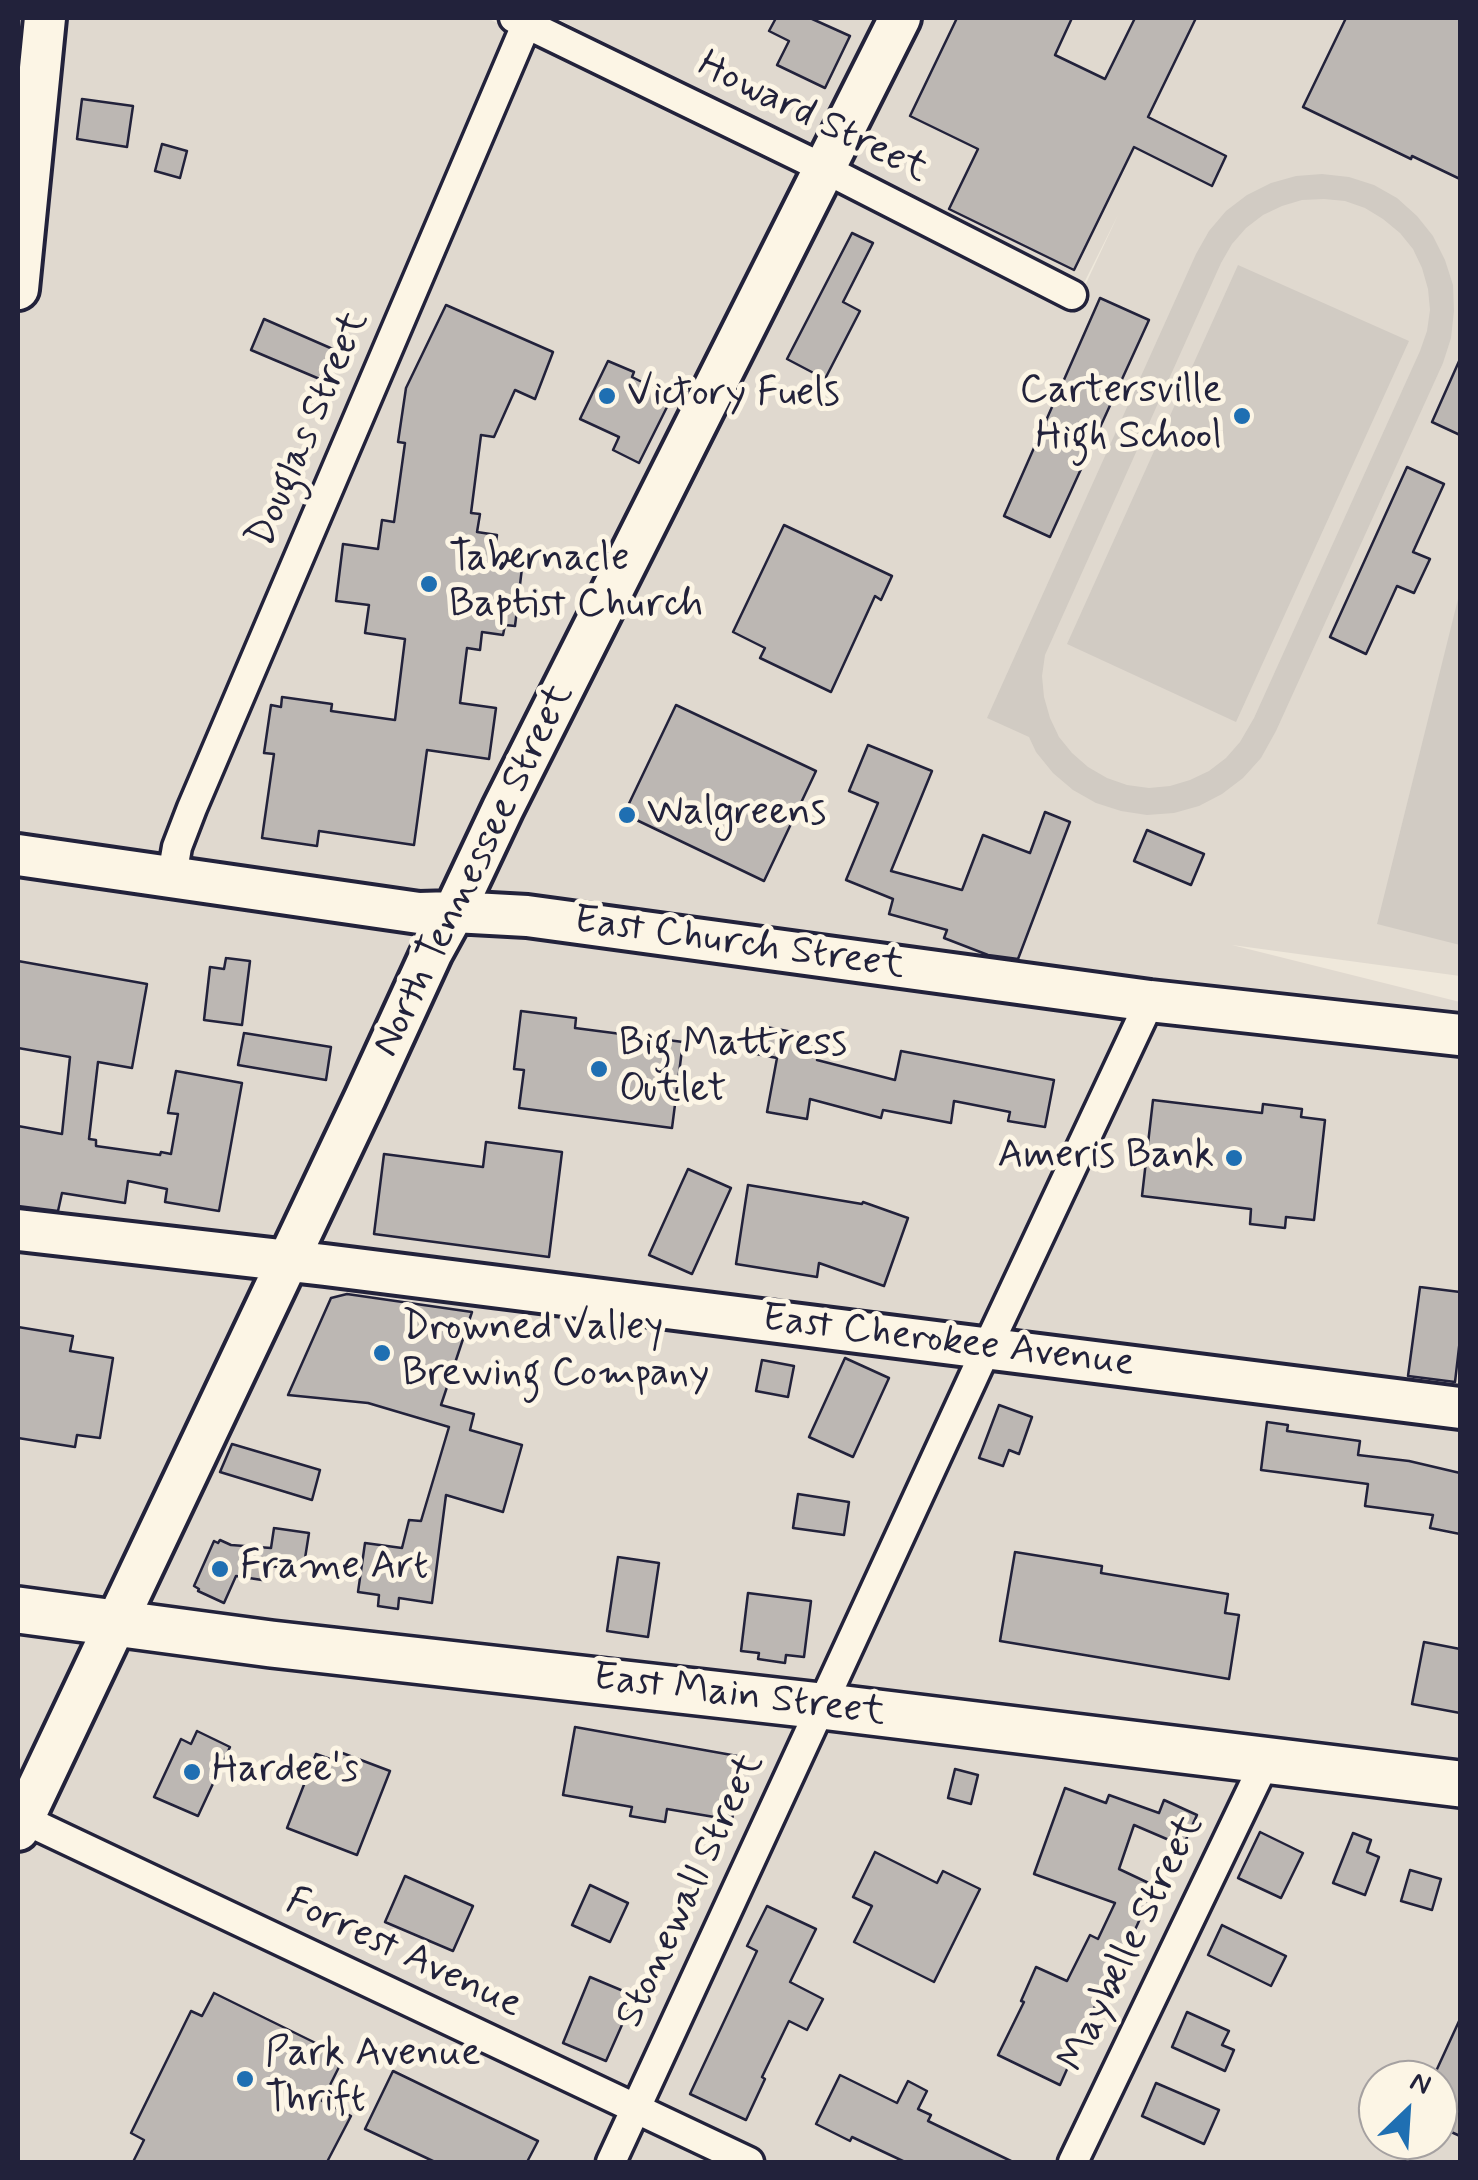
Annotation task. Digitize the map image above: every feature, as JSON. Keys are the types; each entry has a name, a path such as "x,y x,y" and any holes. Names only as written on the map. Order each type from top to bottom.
{"main road":[{"name":"North Tennessee Street","path":"20,1824 432,952 900,18"},
{"path":"18,289 35,41"},
{"name":"East Church Street","path":"18,856 419,913 526,916 1150,1002 1460,1035"},
{"name":"East Cherokee Avenue","path":"18,1230 286,1260 1460,1408"},
{"name":"East Main Street","path":"18,1610 271,1644 1460,1784"}],"street":[{"name":"Howard Street","path":"523,20 1072,295"},
{"name":"Douglas Street","path":"172,876 177,848 192,808 523,20"},
{"name":"Stonewall Street","path":"611,2162 1150,1002"},
{"name":"Maybelle Street","path":"1073,2162 1266,1760"},
{"name":"Forrest Avenue","path":"20,1824 750,2162"}],"shaded area":[{"path":"18,18 487,18 1074,309 1118,215 1082,287 556,18 1460,18 1460,976 1232,945 1460,1002 1460,2162 18,2162"},
{"path":"1296,176 1349,177 1374,185 1417,216 1433,236 1453,285 1451,338 1443,363 1261,758 1243,778 1199,806 1147,815 1121,811 1073,790 1053,773 1029,737 987,718 1209,231 1247,195","holes":["1302,200 1345,201 1383,219 1413,249 1428,289 1430,310 1420,351 1240,742 1209,771 1170,786 1149,788 1107,778 1088,767 1059,737 1044,697 1045,655 1232,244 1263,215 1282,206"]},
{"path":"1238,265 1409,341 1236,722 1067,644"},
{"path":"1460,591 1460,945 1377,924"}],"building":[{"path":"776,18 810,18 850,36 825,88 777,65 789,41 769,31"},
{"path":"957,18 1072,18 1055,55 1105,79 1135,18 1196,18 1148,117 1226,156 1212,186 1134,147 1074,270 949,209 978,149 910,116"},
{"path":"1346,18 1460,18 1460,179 1303,107"},
{"path":"82,99 133,106 127,147 77,139"},
{"path":"162,144 187,151 180,178 155,171"},
{"path":"852,233 873,243 843,302 860,311 825,379 787,359"},
{"path":"1100,298 1149,320 1050,537 1004,516"},
{"name":"Tabernacle Baptist Church","path":"446,305 553,352 535,399 515,390 494,437 481,435 471,513 480,514 477,532 497,535 494,554 516,556 515,567 522,568 515,626 505,625 503,635 482,632 480,650 467,648 460,703 496,708 489,759 427,750 414,845 319,831 317,846 262,838 274,754 264,753 271,705 281,707 282,697 332,704 331,711 395,720 405,639 365,633 369,605 336,601 343,544 378,549 382,520 394,522 405,443 398,442 406,388"},
{"path":"264,319 335,350 322,380 251,350"},
{"path":"1460,359 1460,435 1432,422"},
{"path":"608,361 634,372 632,377 672,397 639,463 613,450 619,437 580,419"},
{"path":"1407,467 1444,484 1413,552 1430,559 1414,593 1397,586 1366,654 1330,637"},
{"path":"784,525 892,576 881,600 875,596 831,692 760,658 765,648 733,632"},
{"path":"676,705 816,771 764,881 624,814"},
{"path":"868,745 932,771 891,871 962,890 983,835 1030,853 1045,812 1070,822 1018,959 988,955 944,938 947,930 889,914 893,899 846,880 878,803 849,791"},
{"path":"1147,830 1204,854 1191,885 1134,861"},
{"path":"226,958 250,961 242,1025 204,1020 210,967 224,969"},
{"path":"18,961 147,984 132,1068 98,1062 89,1139 96,1140 96,1146 171,1154 178,1114 168,1113 176,1071 242,1083 219,1211 165,1202 167,1189 128,1181 125,1203 62,1193 58,1211 18,1206 18,1126 62,1134 70,1057 18,1048"},
{"name":"Big Mattress Outlet","path":"521,1011 576,1018 575,1028 683,1042 672,1128 519,1108 524,1070 514,1069"},
{"path":"761,1026 803,1034 802,1040 820,1044 817,1060 895,1080 901,1051 1054,1080 1045,1127 1008,1121 1010,1112 954,1101 951,1123 883,1110 881,1118 810,1099 807,1119 767,1112 777,1058 756,1054"},
{"path":"244,1033 331,1047 326,1080 238,1065"},
{"name":"Ameris Bank","path":"1153,1100 1262,1113 1263,1104 1302,1109 1301,1117 1325,1120 1314,1220 1286,1217 1285,1228 1250,1224 1251,1209 1142,1196"},
{"path":"486,1142 562,1152 549,1257 374,1234 384,1154 483,1167"},
{"path":"688,1169 731,1188 692,1274 649,1255"},
{"path":"748,1185 863,1202 908,1218 884,1286 819,1263 817,1277 736,1264"},
{"path":"1420,1287 1460,1292 1455,1382 1408,1376"},
{"path":"347,1294 472,1312 441,1405 474,1414 470,1430 522,1445 503,1512 446,1495 432,1603 399,1598 398,1609 378,1606 379,1595 358,1592 365,1543 402,1548 409,1520 421,1521 449,1427 368,1403 288,1395 331,1298"},
{"path":"18,1327 73,1336 70,1351 113,1358 100,1438 77,1435 75,1447 18,1438"},
{"path":"845,1358 889,1378 853,1457 809,1437"},
{"path":"762,1360 794,1366 788,1397 756,1391"},
{"path":"999,1405 1032,1417 1019,1454 1009,1450 1003,1466 979,1458"},
{"path":"1267,1422 1288,1425 1287,1431 1360,1441 1358,1455 1460,1473 1460,1534 1430,1528 1433,1515 1365,1506 1368,1484 1261,1470"},
{"path":"232,1444 320,1470 312,1500 220,1472"},
{"path":"798,1494 849,1502 844,1535 793,1528"},
{"path":"274,1528 309,1533 303,1571 271,1566 262,1580 236,1576 224,1603 194,1586 214,1541 271,1548"},
{"path":"1015,1552 1102,1566 1101,1573 1228,1594 1225,1613 1239,1615 1229,1679 1000,1641"},
{"path":"618,1557 659,1563 648,1637 607,1631"},
{"path":"748,1593 811,1601 804,1657 786,1655 785,1663 758,1659 759,1653 741,1651"},
{"path":"1424,1642 1460,1649 1460,1713 1412,1704"},
{"path":"575,1727 743,1757 732,1820 667,1809 665,1822 630,1816 632,1807 563,1795"},
{"name":"Hardee's","path":"197,1731 230,1747 198,1816 154,1797 181,1739 191,1744"},
{"path":"337,1751 390,1771 357,1855 287,1828 316,1754 333,1760"},
{"path":"955,1769 978,1775 971,1804 948,1798"},
{"path":"1065,1788 1106,1803 1109,1795 1159,1813 1164,1800 1197,1815 1183,1846 1134,1825 1119,1869 1155,1886 1118,1967 1106,1981 1060,2085 998,2055 1036,1967 1067,1981 1090,1935 1098,1939 1115,1903 1034,1874"},
{"path":"1260,1832 1303,1853 1281,1898 1238,1878"},
{"path":"1353,1833 1371,1840 1367,1852 1379,1857 1365,1895 1333,1883"},
{"path":"875,1852 937,1883 943,1871 980,1889 934,1982 854,1942 872,1906 853,1897"},
{"path":"1410,1870 1441,1879 1432,1910 1401,1901"},
{"path":"405,1876 473,1906 453,1951 385,1922"},
{"path":"590,1885 628,1903 610,1942 572,1925"},
{"path":"767,1906 816,1929 790,1982 823,1999 807,2030 789,2021 746,2120 690,2094 757,1951 747,1946"},
{"path":"1222,1925 1286,1956 1271,1986 1208,1955"},
{"path":"590,1977 628,1993 622,2006 629,2009 606,2061 563,2043"},
{"name":"Park Avenue Thrift","path":"214,1993 344,2057 322,2101 351,2116 327,2162 133,2162 144,2140 131,2133 191,2011 202,2016"},
{"path":"1187,2012 1229,2031 1222,2045 1234,2050 1225,2071 1172,2047"},
{"path":"1460,2019 1460,2136 1458,2060 1441,2060"},
{"path":"393,2071 538,2141 527,2162 435,2162 365,2129"},
{"path":"840,2075 897,2103 908,2081 927,2091 918,2109 931,2115 928,2121 1013,2162 905,2162 816,2124"},
{"path":"1156,2083 1219,2110 1204,2144 1142,2116"}],"place":[{"name":"Victory Fuels","path":"607,396"},
{"name":"Cartersville High School","path":"1242,416"},
{"name":"Tabernacle Baptist Church","path":"429,584"},
{"name":"Walgreens","path":"627,815"},
{"name":"Big Mattress Outlet","path":"599,1069"},
{"name":"Ameris Bank","path":"1234,1158"},
{"name":"Drowned Valley Brewing Company","path":"382,1353"},
{"name":"Frame Art","path":"220,1569"},
{"name":"Hardee's","path":"192,1772"},
{"name":"Park Avenue Thrift","path":"245,2079"}]}
